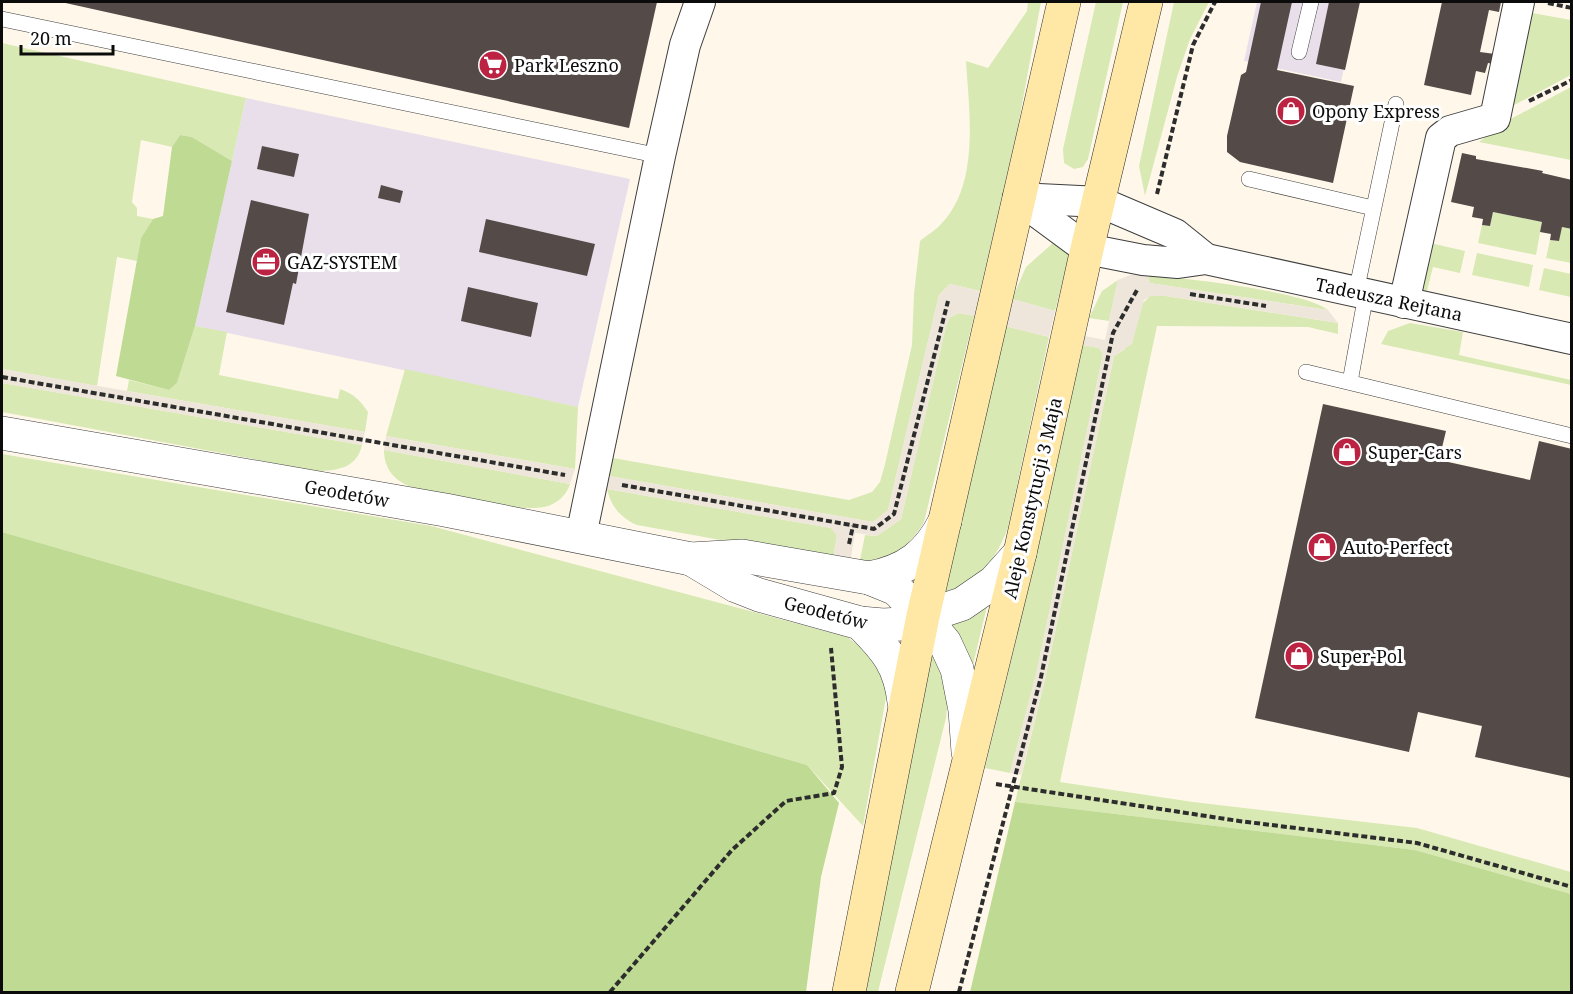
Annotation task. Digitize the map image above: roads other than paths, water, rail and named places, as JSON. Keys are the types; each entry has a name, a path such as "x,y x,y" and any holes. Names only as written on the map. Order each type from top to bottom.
{"main road":[{"path":"849,993 904,702 1064,2"},
{"name":"Aleje Konstytucji 3 Maja","path":"912,993 1020,554 1087,249 1146,2"}],"street":[{"path":"581,536 660,156 685,45 700,2"},
{"path":"1404,303 1441,138 1450,131 1495,118 1519,2"},
{"name":"Tadeusza Rejtana","path":"1018,198 1100,202 1175,234 1206,259"},
{"name":"Tadeusza Rejtana","path":"1018,198 1087,249 1134,259 1178,263 1206,259 1572,339"},
{"name":"Geodetów","path":"2,433 581,536 691,559 742,556 869,578"},
{"path":"869,578 888,574 913,563 935,540 945,521"},
{"name":"Geodetów","path":"691,559 736,586 759,595 860,623 902,624 962,604 994,582 1020,554"},
{"path":"869,578 896,590 923,616 945,643 957,669 965,710 969,763"},
{"path":"860,623 893,660 899,675 904,702"}],"lane":[{"path":"1299,52 1311,2"},
{"path":"2,19 660,156"},
{"path":"1350,382 1373,208 1396,104"},
{"path":"1249,179 1373,208"},
{"path":"1306,372 1572,436"}],"place":[{"name":"Park Leszno","path":"493,65"},
{"name":"Opony Express","path":"1291,111"},
{"name":"GAZ-SYSTEM","path":"266,262"},
{"name":"Super-Cars","path":"1347,452"},
{"name":"Auto-Perfect","path":"1322,547"},
{"name":"Super-Pol","path":"1299,656"}]}
